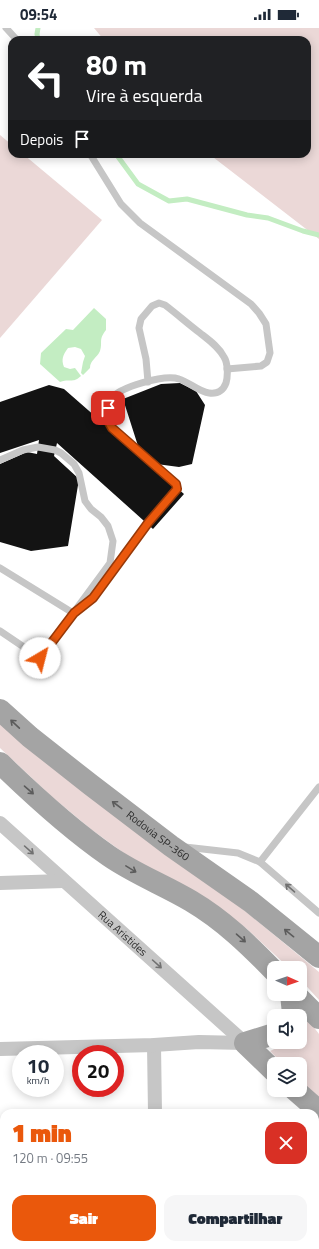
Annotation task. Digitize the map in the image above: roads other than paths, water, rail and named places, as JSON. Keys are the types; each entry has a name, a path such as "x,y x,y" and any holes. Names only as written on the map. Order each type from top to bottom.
{"main road":[{"name":"Rodovia SP-360","path":"0,710 30,737 171,846 251,902 319,957"},
{"path":"0,763 72,828 97,847 146,878 190,901 221,922 252,948 267,964"},
{"path":"302,1001 319,1018"},
{"path":"267,1036 245,1043 267,1064"},
{"path":"303,1097 316,1109"}],"street":[{"name":"Rua Aristides","path":"0,823 245,1043"},
{"path":"0,883 63,881"},
{"path":"0,1049 154,1045 200,1042 245,1043"},
{"path":"154,1045 154,1109"}],"lane":[{"path":"6,28 13,36"},
{"path":"92,158 121,204 140,223 251,304 260,313 266,324 270,353 267,362 261,366 227,369"},
{"path":"74,613 93,598 148,523 177,489 176,484 112,428 108,421 108,408 110,400 125,389 148,382 156,379 178,379 208,393 218,392 224,389 227,380 225,357 217,347 165,305 158,303 152,306 141,319 139,328 146,359 148,382"},
{"path":"0,460 23,450 38,447 56,450 61,453 74,464 79,473 85,500 91,509 101,517 108,526 113,541 110,563 40,658 0,631"},
{"path":"0,568 74,613"},
{"path":"260,862 319,788"},
{"path":"171,846 238,853 260,862 319,913"}],"waterway":[{"path":"37,36 38,28"},
{"path":"119,158 138,184 169,201 187,199 247,215 268,218 303,231 319,235"}]}
